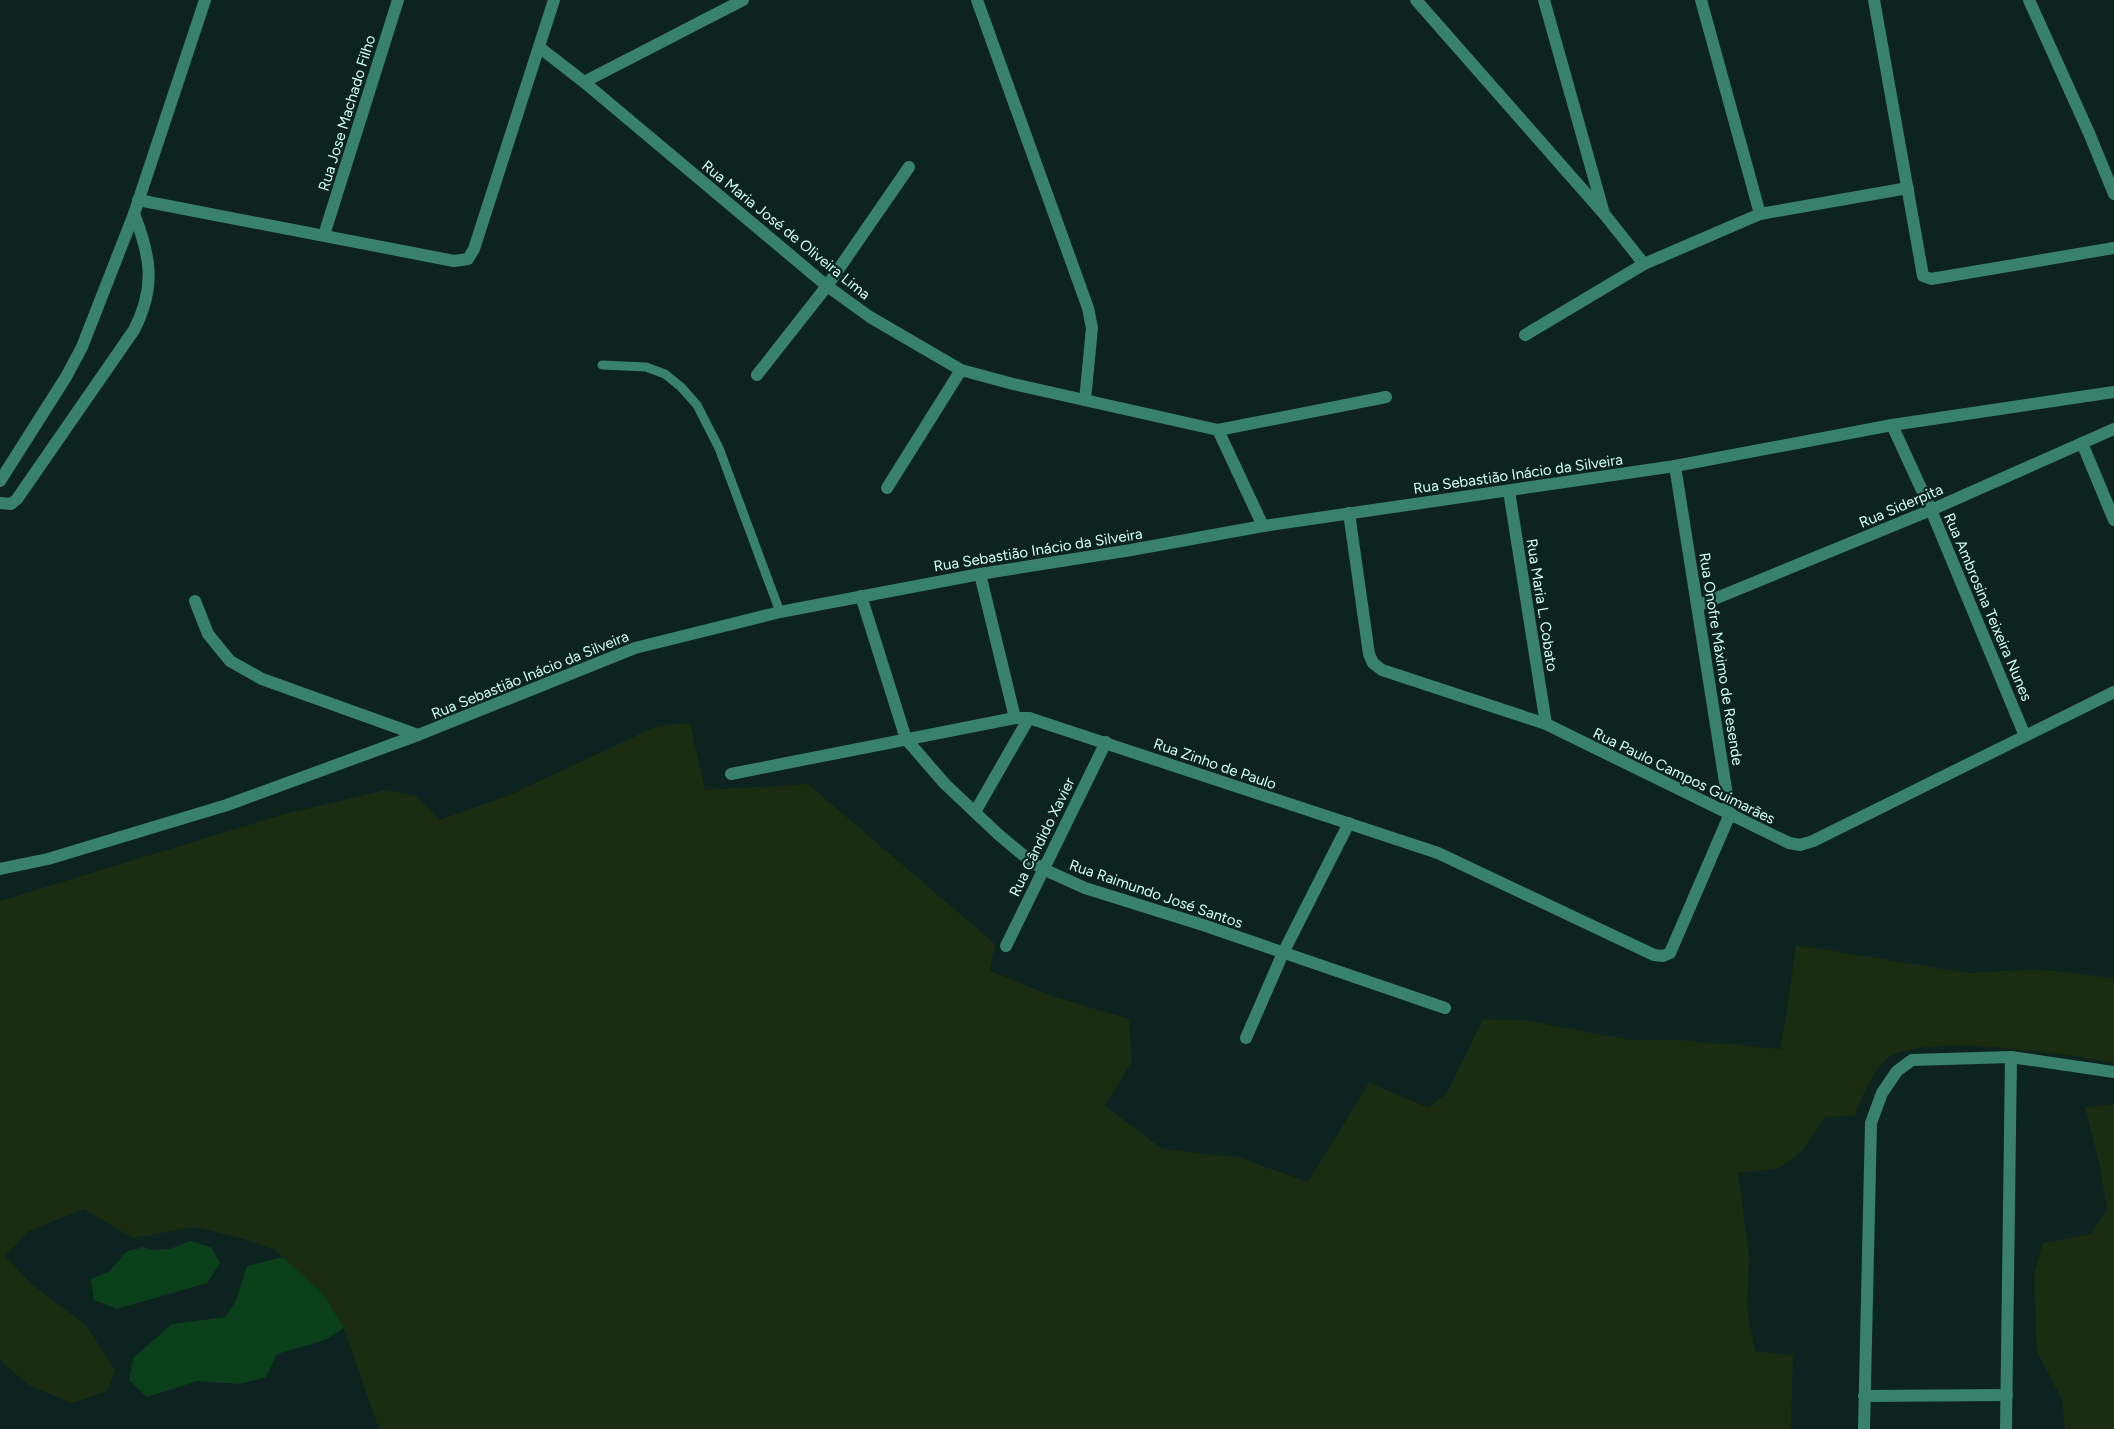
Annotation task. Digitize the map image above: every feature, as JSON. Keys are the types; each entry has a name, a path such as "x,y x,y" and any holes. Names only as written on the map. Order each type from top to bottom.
{"street":[{"path":"0,482 66,377 82,347 134,214 205,0"},
{"name":"Rua Jose Machado Filho","path":"324,235 398,0"},
{"path":"138,200 454,261 468,259 474,249 554,0"},
{"path":"584,82 743,0"},
{"path":"977,0 1088,308 1092,328 1085,400"},
{"path":"1416,0 1605,215 1644,264"},
{"path":"1544,0 1605,215"},
{"path":"1701,0 1760,214"},
{"path":"1874,0 1923,276 1931,279 2114,248"},
{"path":"2029,0 2114,194"},
{"name":"Rua Maria José de Oliveira Lima","path":"539,47 584,82 827,286 870,317 961,370 1013,384 1218,430"},
{"path":"757,375 827,286 909,167"},
{"path":"1525,335 1644,264 1760,214 1908,188"},
{"path":"0,503 10,504 17,499 134,330 144,311 150,282 149,264 141,231 134,214"},
{"path":"887,488 961,370"},
{"name":"Rua Sebastião Inácio da Silveira","path":"0,869 48,859 227,805 418,735 635,648 780,612 980,574 1263,526 1675,466 1892,425 2114,392"},
{"path":"1263,526 1218,430 1386,397"},
{"name":"Rua Ambrosina Teixeira Nunes","path":"1892,425 1931,510 2025,736"},
{"name":"Rua Siderpita","path":"1697,606 1931,510 2114,429"},
{"path":"2082,443 2114,520"},
{"name":"Rua Onofre Máximo de Resende","path":"1675,466 1730,814"},
{"name":"Rua Maria L. Cobato","path":"1509,491 1546,724"},
{"name":"Rua Paulo Campos Guimarães","path":"1349,513 1369,654 1373,663 1382,670 1546,724 1789,843 1800,845 1813,841 2114,692"},
{"path":"980,574 1015,718"},
{"name":"Rua Raimundo José Santos","path":"861,596 906,739 945,784 999,835 1043,870 1086,888 1445,1008"},
{"path":"195,601 208,634 230,661 262,679 418,735"},
{"name":"Rua Zinho de Paulo","path":"731,774 1015,718 1029,718 1438,853 1654,955 1663,956 1670,953 1730,814"},
{"path":"975,812 1029,718"},
{"name":"Rua Cândido Xavier","path":"1006,946 1106,742"},
{"path":"1246,1038 1283,953 1349,823"},
{"path":"1864,1429 1871,1123 1882,1093 1897,1071 1912,1060 2011,1058 2114,1072"},
{"path":"2006,1429 2011,1058"},
{"path":"1864,1396 2007,1395"}],"lane":[{"path":"602,365 646,367 665,374 697,405 719,448 780,612"}],"shaded area":[{"path":"690,723 705,790 808,784 995,944 990,971 1055,997 1129,1019 1132,1061 1105,1106 1162,1149 1237,1157 1308,1182 1369,1083 1429,1108 1447,1093 1483,1019 1522,1020 1630,1040 1681,1040 1780,1049 1796,945 1969,973 2035,969 2114,978 2114,1063 1997,1048 1931,1047 1905,1051 1887,1059 1877,1070 1855,1115 1824,1118 1802,1151 1779,1168 1738,1173 1749,1256 1747,1307 1755,1351 1793,1355 1791,1429 379,1429 344,1328 323,1294 275,1250 244,1239 195,1227 133,1238 84,1209 29,1231 5,1256 30,1283 86,1325 115,1370 107,1391 72,1403 30,1386 0,1360 0,901 281,815 385,790 415,795 440,820 512,794 655,727"},
{"path":"2114,1104 2114,1429 2065,1429 2062,1399 2037,1352 2034,1274 2043,1243 2090,1234 2107,1210 2100,1166 2085,1107"},
{"path":"190,1241 211,1247 220,1263 207,1283 117,1309 94,1300 91,1279 110,1271 126,1252 143,1247 152,1250 170,1249"},
{"path":"283,1257 323,1294 344,1328 325,1340 277,1354 266,1377 240,1384 197,1381 147,1397 129,1380 133,1358 172,1324 226,1317 236,1300 247,1266"}]}
